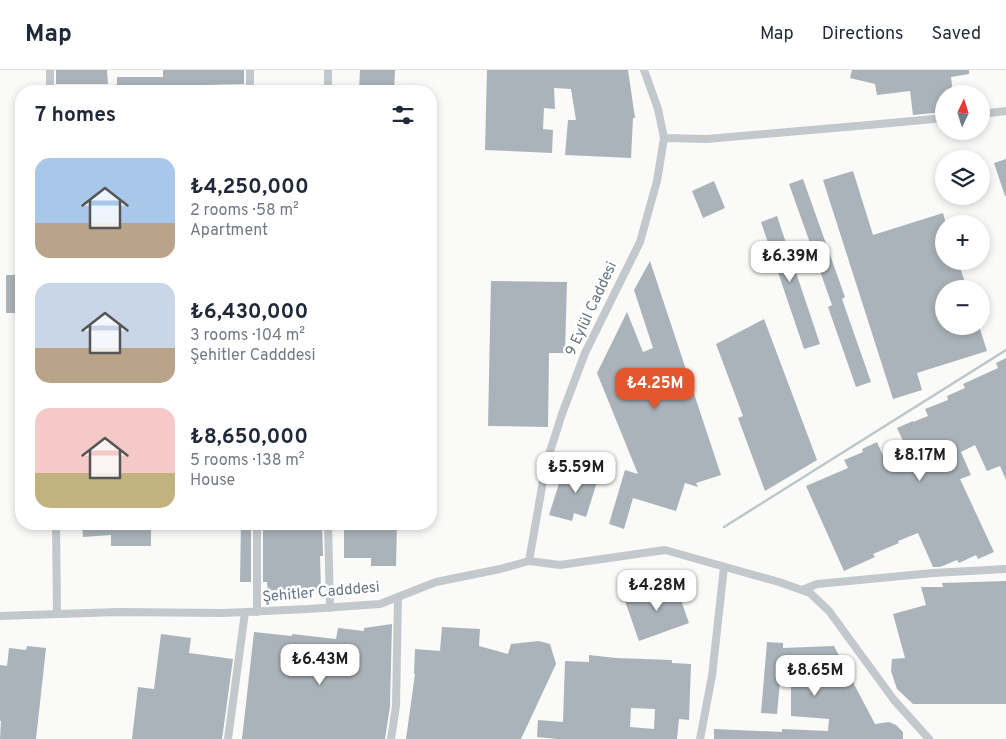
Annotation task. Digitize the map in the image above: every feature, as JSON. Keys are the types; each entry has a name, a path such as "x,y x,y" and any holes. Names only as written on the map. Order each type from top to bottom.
{"street":[{"path":"50,70 50,85"},
{"path":"250,70 250,85"},
{"path":"328,70 328,85"},
{"name":"9 Eylül Caddesi","path":"529,561 548,455 585,354 640,242 657,181 664,138 658,109 644,70"},
{"path":"990,113 1006,111"},
{"path":"664,138 707,139 935,119"},
{"path":"56,530 57,614"},
{"path":"257,530 257,612"},
{"path":"328,530 330,608"},
{"name":"Şehitler Cadddesi","path":"0,616 118,612 257,612 380,604 436,582 529,561 560,565 665,550 810,593 829,611 894,700 929,739"},
{"path":"700,739 712,676 724,567"},
{"path":"802,590 817,584 933,573 1006,569"},
{"path":"391,739 396,706 398,597"},
{"path":"228,739 244,612"}],"building":[{"path":"56,70 107,70 108,84 56,84"},
{"path":"163,70 244,70 244,84 117,85 117,77 163,77"},
{"path":"360,70 395,70 394,85 359,85"},
{"path":"487,70 628,70 635,118 633,118 631,158 565,155 568,120 576,120 571,89 554,88 555,109 544,108 543,129 553,130 552,153 485,150"},
{"path":"852,70 969,70 969,74 951,77 952,85 935,85 935,113 913,115 910,91 877,95 875,84 850,78"},
{"path":"1006,159 1006,196 1005,196 994,163"},
{"path":"853,171 873,235 935,216 935,270 961,270 964,280 935,280 935,335 982,335 987,351 917,373 922,390 893,399 823,180"},
{"path":"803,179 845,297 842,299 871,382 856,387 828,307 832,305 789,184"},
{"path":"714,181 725,208 703,218 692,191"},
{"path":"777,216 820,344 804,349 761,222"},
{"path":"650,261 721,475 696,483 698,487 685,483 676,511 633,498 624,529 609,524 625,470 638,474 597,373 627,312 643,352 653,348 634,290"},
{"path":"6,275 15,275 15,313 6,313"},
{"path":"491,281 567,282 565,353 549,353 548,427 488,426"},
{"path":"764,319 817,460 765,491 738,418 743,416 716,344"},
{"path":"1006,358 1006,480 1000,466 987,471 975,445 961,452 971,475 960,479 994,552 978,559 976,555 959,563 957,560 940,567 933,567 918,533 898,541 899,543 873,554 875,557 844,571 806,486 848,468 844,460 863,452 862,449 877,442 890,472 913,462 897,428 928,416 925,409 948,400 947,396 965,388 963,384 998,368 996,363"},
{"path":"591,459 603,463 586,517 574,513 572,521 549,515 562,474 584,481"},
{"path":"82,530 151,530 151,546 111,546 111,535 83,537"},
{"path":"241,530 251,530 251,582 240,582"},
{"path":"263,530 322,530 323,556 320,556 321,591 268,594 267,582 263,582"},
{"path":"344,530 397,530 396,566 371,566 371,558 344,558"},
{"path":"1006,581 1006,704 913,704 897,689 891,671 892,659 905,658 893,614 926,605 921,587 943,587 942,583"},
{"path":"675,583 689,623 639,641 625,601"},
{"path":"392,624 390,706 385,739 242,739 254,632 336,639 338,628 364,631 364,628"},
{"path":"442,627 480,629 479,646 508,654 511,644 539,641 550,644 556,664 521,739 406,739 415,674 415,649 440,651"},
{"path":"161,634 191,638 189,653 233,659 222,739 132,739 138,687 154,689"},
{"path":"767,642 783,643 783,648 834,646 875,724 889,722 896,725 903,732 903,739 714,739 714,729 782,732 782,729 828,731 829,719 791,716 791,670 781,670 777,714 761,713"},
{"path":"27,646 46,648 36,739 0,739 0,665 7,666 9,648 26,650"},
{"path":"589,655 672,660 672,663 691,664 689,720 679,719 677,739 558,739 537,737 538,720 563,722 565,661 589,662","holes":["631,708 655,709 654,729 630,727"]}],"waterway":[{"path":"724,527 1006,350"}]}
